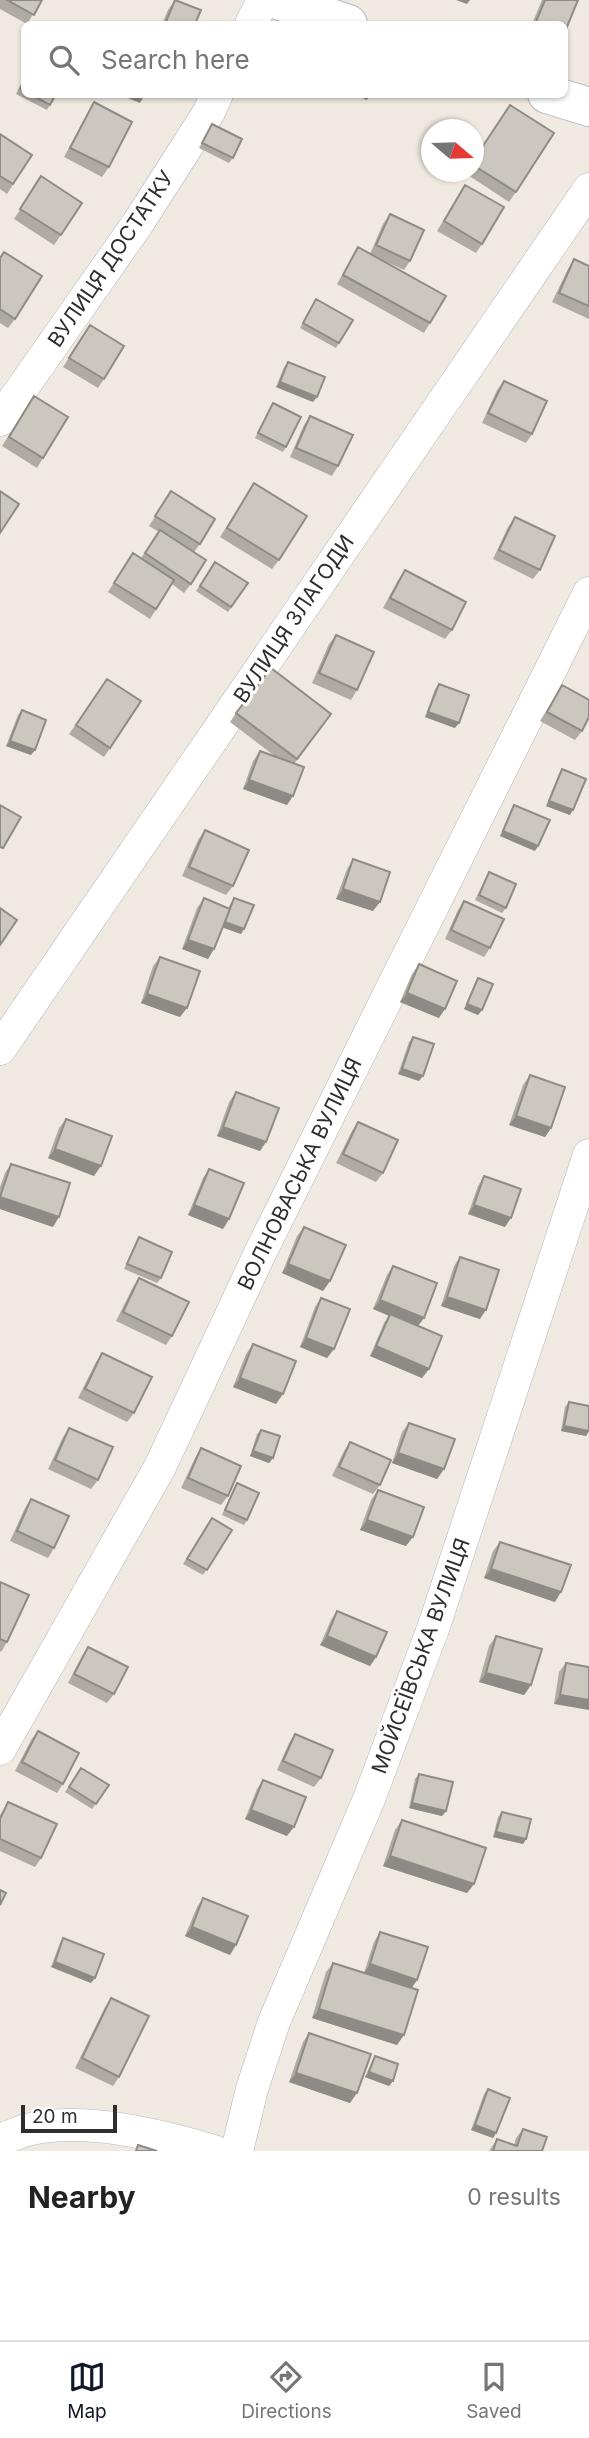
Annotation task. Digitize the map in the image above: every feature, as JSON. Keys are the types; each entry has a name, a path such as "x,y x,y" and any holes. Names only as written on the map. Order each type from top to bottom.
{"street":[{"path":"252,21 263,0"},
{"path":"278,0 339,21"},
{"name":"ВУЛИЦЯ ДОСТАТКУ","path":"0,420 138,223 216,98"},
{"path":"560,98 589,107"},
{"name":"ВУЛИЦЯ ЗЛАГОДИ","path":"0,1049 589,189"},
{"name":"ВОЛНОВАСЬКА ВУЛИЦЯ","path":"0,1749 160,1467 261,1251 589,593"},
{"name":"МОЙСЕЇВСЬКА ВУЛИЦЯ","path":"237,2151 252,2089 274,2022 369,1799 434,1626 589,1154"},
{"path":"0,2140 31,2129 78,2125 136,2132 214,2151"}],"building":[{"path":"7,0 42,0 34,15"},
{"path":"175,0 201,10 196,21 166,21"},
{"path":"545,0 578,0 568,24 568,21 536,21"},
{"path":"37,98 54,98 50,105"},
{"path":"94,102 132,122 109,167 70,148"},
{"path":"510,105 554,133 516,192 484,172 484,144"},
{"path":"212,124 242,139 233,158 202,143"},
{"path":"0,134 32,155 13,184 0,176"},
{"path":"41,176 82,203 61,235 20,209"},
{"path":"465,185 504,207 482,244 444,221"},
{"path":"390,214 424,230 410,261 376,245"},
{"path":"358,247 446,296 430,323 343,275"},
{"path":"4,252 42,276 15,319 0,309 0,258"},
{"path":"574,259 589,266 589,306 559,293"},
{"path":"316,299 353,320 339,343 303,323"},
{"path":"90,325 124,346 104,379 69,358"},
{"path":"288,362 325,377 317,397 280,382"},
{"path":"504,381 547,401 532,434 488,413"},
{"path":"34,396 68,417 43,458 9,437"},
{"path":"273,403 301,417 286,447 258,433"},
{"path":"310,416 353,435 338,466 296,448"},
{"path":"254,483 307,516 279,560 227,528"},
{"path":"0,491 19,504 0,533"},
{"path":"171,491 215,519 200,544 155,516"},
{"path":"515,517 555,536 540,570 499,550"},
{"path":"160,530 206,560 191,584 145,553"},
{"path":"133,553 174,580 156,609 114,583"},
{"path":"215,562 248,583 231,607 200,586"},
{"path":"405,570 466,602 452,630 390,598"},
{"path":"336,635 374,652 357,690 319,673"},
{"path":"271,668 331,714 297,759 236,713"},
{"path":"107,679 141,701 110,748 76,725"},
{"path":"439,684 469,695 459,723 428,712"},
{"path":"562,685 589,700 589,717 582,731 547,712"},
{"path":"22,710 46,720 35,750 10,741"},
{"path":"260,751 304,767 293,796 249,780"},
{"path":"562,769 586,779 573,810 549,801"},
{"path":"0,805 21,817 3,848 0,847"},
{"path":"514,805 550,820 538,846 503,831"},
{"path":"205,830 249,850 233,886 189,867"},
{"path":"353,859 390,872 380,902 343,889"},
{"path":"489,872 516,884 506,908 479,895"},
{"path":"204,898 230,909 214,949 188,940"},
{"path":"234,898 254,905 244,929 225,922"},
{"path":"464,901 504,919 490,948 451,930"},
{"path":"0,908 17,920 0,945"},
{"path":"160,957 200,971 187,1008 147,994"},
{"path":"419,964 457,981 445,1009 407,993"},
{"path":"478,978 493,984 482,1010 467,1004"},
{"path":"413,1037 434,1044 423,1076 402,1069"},
{"path":"530,1075 565,1087 551,1128 516,1116"},
{"path":"236,1092 279,1108 266,1142 223,1127"},
{"path":"66,1119 112,1136 101,1166 55,1149"},
{"path":"358,1122 398,1140 383,1173 343,1154"},
{"path":"11,1164 70,1183 59,1217 0,1197"},
{"path":"209,1169 244,1183 229,1219 194,1205"},
{"path":"484,1176 521,1189 511,1218 474,1205"},
{"path":"304,1227 346,1245 330,1281 288,1264"},
{"path":"139,1237 172,1252 161,1278 127,1264"},
{"path":"460,1257 499,1270 486,1310 447,1297"},
{"path":"393,1266 437,1283 424,1318 380,1300"},
{"path":"139,1278 189,1302 172,1336 123,1312"},
{"path":"321,1298 350,1309 334,1349 306,1338"},
{"path":"390,1314 442,1336 429,1369 376,1346"},
{"path":"253,1344 296,1361 283,1394 240,1378"},
{"path":"102,1353 152,1377 134,1413 85,1389"},
{"path":"569,1402 589,1406 589,1431 564,1426"},
{"path":"409,1423 455,1439 444,1469 398,1453"},
{"path":"69,1428 113,1447 98,1480 55,1460"},
{"path":"261,1430 280,1436 273,1458 253,1451"},
{"path":"350,1442 391,1460 380,1485 339,1467"},
{"path":"201,1448 241,1466 228,1496 188,1478"},
{"path":"237,1483 259,1493 247,1520 225,1510"},
{"path":"378,1490 424,1507 413,1537 367,1520"},
{"path":"31,1499 69,1516 54,1548 17,1531"},
{"path":"212,1518 232,1530 207,1570 187,1559"},
{"path":"500,1542 571,1565 561,1592 491,1569"},
{"path":"0,1582 29,1595 7,1642 0,1639"},
{"path":"337,1611 387,1632 376,1657 327,1636"},
{"path":"496,1636 542,1649 531,1685 486,1673"},
{"path":"88,1647 128,1667 114,1694 74,1674"},
{"path":"566,1663 589,1667 589,1700 560,1695"},
{"path":"38,1731 79,1753 63,1784 22,1762"},
{"path":"295,1734 333,1750 321,1778 283,1761"},
{"path":"81,1768 109,1785 96,1804 69,1787"},
{"path":"419,1774 453,1782 446,1811 412,1803"},
{"path":"263,1780 306,1797 294,1827 251,1810"},
{"path":"8,1802 57,1824 41,1858 0,1839 0,1819"},
{"path":"502,1812 531,1819 526,1839 496,1832"},
{"path":"402,1820 486,1848 474,1884 390,1856"},
{"path":"0,1890 6,1893 0,1905"},
{"path":"203,1898 248,1916 236,1945 192,1927"},
{"path":"380,1932 428,1947 417,1980 370,1964"},
{"path":"63,1938 104,1954 95,1978 55,1962"},
{"path":"333,1963 418,1990 404,2035 319,2009"},
{"path":"111,1998 149,2016 119,2077 82,2058"},
{"path":"309,2033 371,2054 357,2093 296,2073"},
{"path":"375,2056 398,2064 393,2081 369,2072"},
{"path":"488,2089 510,2098 496,2133 475,2125"},
{"path":"523,2129 547,2137 542,2151 493,2151 497,2139 517,2146"},
{"path":"138,2145 157,2151 136,2151"}]}
